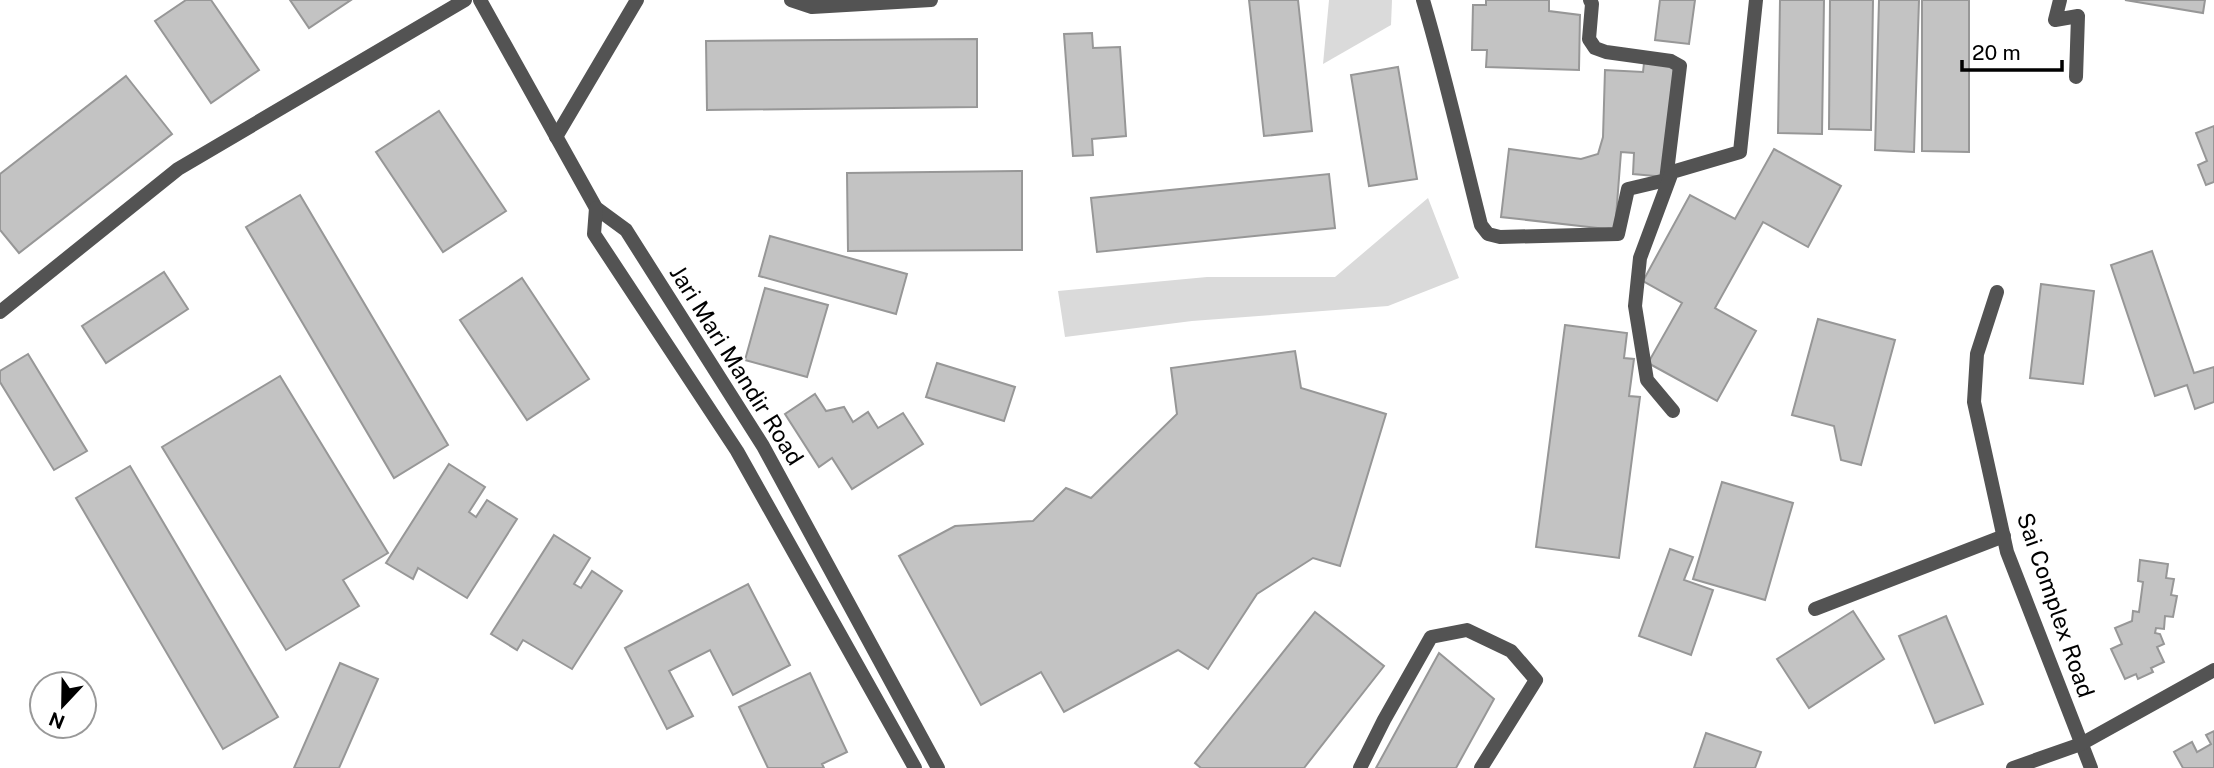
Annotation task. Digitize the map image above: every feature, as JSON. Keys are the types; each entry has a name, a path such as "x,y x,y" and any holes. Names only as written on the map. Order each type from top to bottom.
{"street":[{"path":"0,312 178,169 465,0"},
{"name":"Jari Mari Mandir Road","path":"480,0 596,208 626,230 763,446 938,768"},
{"path":"556,137 637,0"},
{"path":"791,0 812,7 931,0"},
{"path":"1423,0 1440,57 1481,225 1488,234 1500,237 1615,235 1620,230 1630,187 1666,180 1680,66 1671,61 1595,48 1589,39 1592,4 1590,0"},
{"path":"1673,411 1647,380 1635,306 1640,258 1672,172 1740,152 1756,0"},
{"path":"2060,0 2055,20 2078,16 2076,77"},
{"path":"596,208 594,234 737,451 915,768"},
{"name":"Sai Complex Road","path":"1997,292 1977,354 1973,402 2007,552 2091,768"},
{"path":"1815,610 2004,536"},
{"path":"823,605 844,593"},
{"path":"1360,768 1431,638 1467,630 1511,651 1536,680 1480,768"},
{"path":"2013,768 2081,744 2214,670"}],"shaded area":[{"path":"1329,0 1392,0 1391,25 1323,64"},
{"path":"1428,198 1459,278 1388,306 1192,321 1065,337 1058,291 1207,277 1335,277"}],"building":[{"path":"186,0 211,0 259,70 211,103 155,21"},
{"path":"290,0 351,0 309,28"},
{"path":"1249,0 1298,0 1312,131 1264,136"},
{"path":"1486,0 1549,0 1549,11 1580,15 1579,70 1486,67 1487,50 1472,50 1473,5 1486,5"},
{"path":"1660,0 1695,0 1689,44 1655,40"},
{"path":"1780,0 1824,0 1822,134 1778,133"},
{"path":"1830,0 1873,0 1871,130 1829,129"},
{"path":"1879,0 1919,0 1914,152 1875,150"},
{"path":"1922,0 1969,0 1969,152 1922,151"},
{"path":"2125,0 2205,0 2203,13"},
{"path":"1092,33 1093,48 1120,47 1126,136 1092,139 1093,155 1073,156 1064,34"},
{"path":"977,39 977,107 707,110 706,41"},
{"path":"1644,63 1674,66 1666,177 1633,174 1634,153 1621,152 1615,230 1501,217 1509,149 1581,159 1598,154 1603,137 1605,70 1643,72"},
{"path":"1398,67 1417,179 1369,186 1351,75"},
{"path":"126,76 172,134 19,253 0,230 0,174"},
{"path":"439,111 506,211 443,252 376,152"},
{"path":"2214,126 2214,182 2206,185 2198,165 2207,161 2196,133"},
{"path":"1774,149 1841,186 1808,247 1763,222 1715,308 1756,331 1717,401 1648,363 1682,303 1643,281 1690,195 1735,219"},
{"path":"1022,171 1022,250 848,251 847,173"},
{"path":"1329,174 1335,228 1097,252 1091,198"},
{"path":"300,195 448,445 394,478 246,227"},
{"path":"770,236 907,274 896,314 759,276"},
{"path":"2152,251 2194,373 2214,367 2214,402 2195,409 2187,385 2155,396 2111,265"},
{"path":"164,272 188,309 106,363 82,326"},
{"path":"522,278 589,379 527,420 460,320"},
{"path":"2041,284 2094,291 2083,384 2030,378"},
{"path":"765,288 828,305 807,377 745,360"},
{"path":"1818,319 1895,340 1861,465 1841,460 1834,426 1792,415"},
{"path":"1565,325 1627,333 1624,358 1634,359 1629,396 1640,397 1619,558 1536,547"},
{"path":"1295,351 1301,388 1386,414 1340,566 1313,558 1257,594 1208,669 1178,650 1064,712 1041,672 981,705 899,556 955,526 1033,521 1066,488 1091,498 1177,414 1171,368"},
{"path":"28,354 87,451 54,470 0,382 0,371"},
{"path":"937,363 1015,387 1004,421 926,397"},
{"path":"280,376 388,553 343,580 359,606 286,650 162,447"},
{"path":"815,394 826,411 844,407 853,422 868,412 878,428 903,413 923,444 852,489 832,458 819,467 785,414"},
{"path":"449,464 485,487 469,512 476,517 487,500 517,519 467,598 418,568 413,579 386,563"},
{"path":"130,466 278,717 223,749 76,498"},
{"path":"1722,482 1793,503 1765,600 1693,579"},
{"path":"554,535 590,558 574,584 581,588 592,571 622,591 572,669 523,640 517,650 491,634"},
{"path":"1670,549 1693,557 1684,580 1713,590 1691,655 1639,636"},
{"path":"2140,560 2168,564 2166,578 2174,579 2171,595 2177,596 2173,617 2165,616 2164,629 2156,628 2155,633 2160,634 2164,644 2157,647 2164,662 2151,668 2153,672 2138,679 2136,674 2125,679 2111,649 2122,644 2115,628 2132,621 2133,611 2139,612 2143,582 2138,581"},
{"path":"748,584 790,665 733,695 710,650 669,671 693,716 667,729 625,648"},
{"path":"1853,611 1884,659 1809,708 1777,659"},
{"path":"1315,612 1384,666 1304,768 1201,768 1195,763"},
{"path":"1946,616 1983,704 1935,723 1899,636"},
{"path":"1439,653 1494,699 1456,768 1376,768"},
{"path":"340,663 378,679 339,768 294,768"},
{"path":"810,673 847,752 822,764 824,768 768,768 739,707"},
{"path":"2214,731 2214,768 2183,768 2174,752 2192,742 2197,752 2211,744 2206,735"},
{"path":"1706,733 1761,752 1755,768 1694,768"}]}
